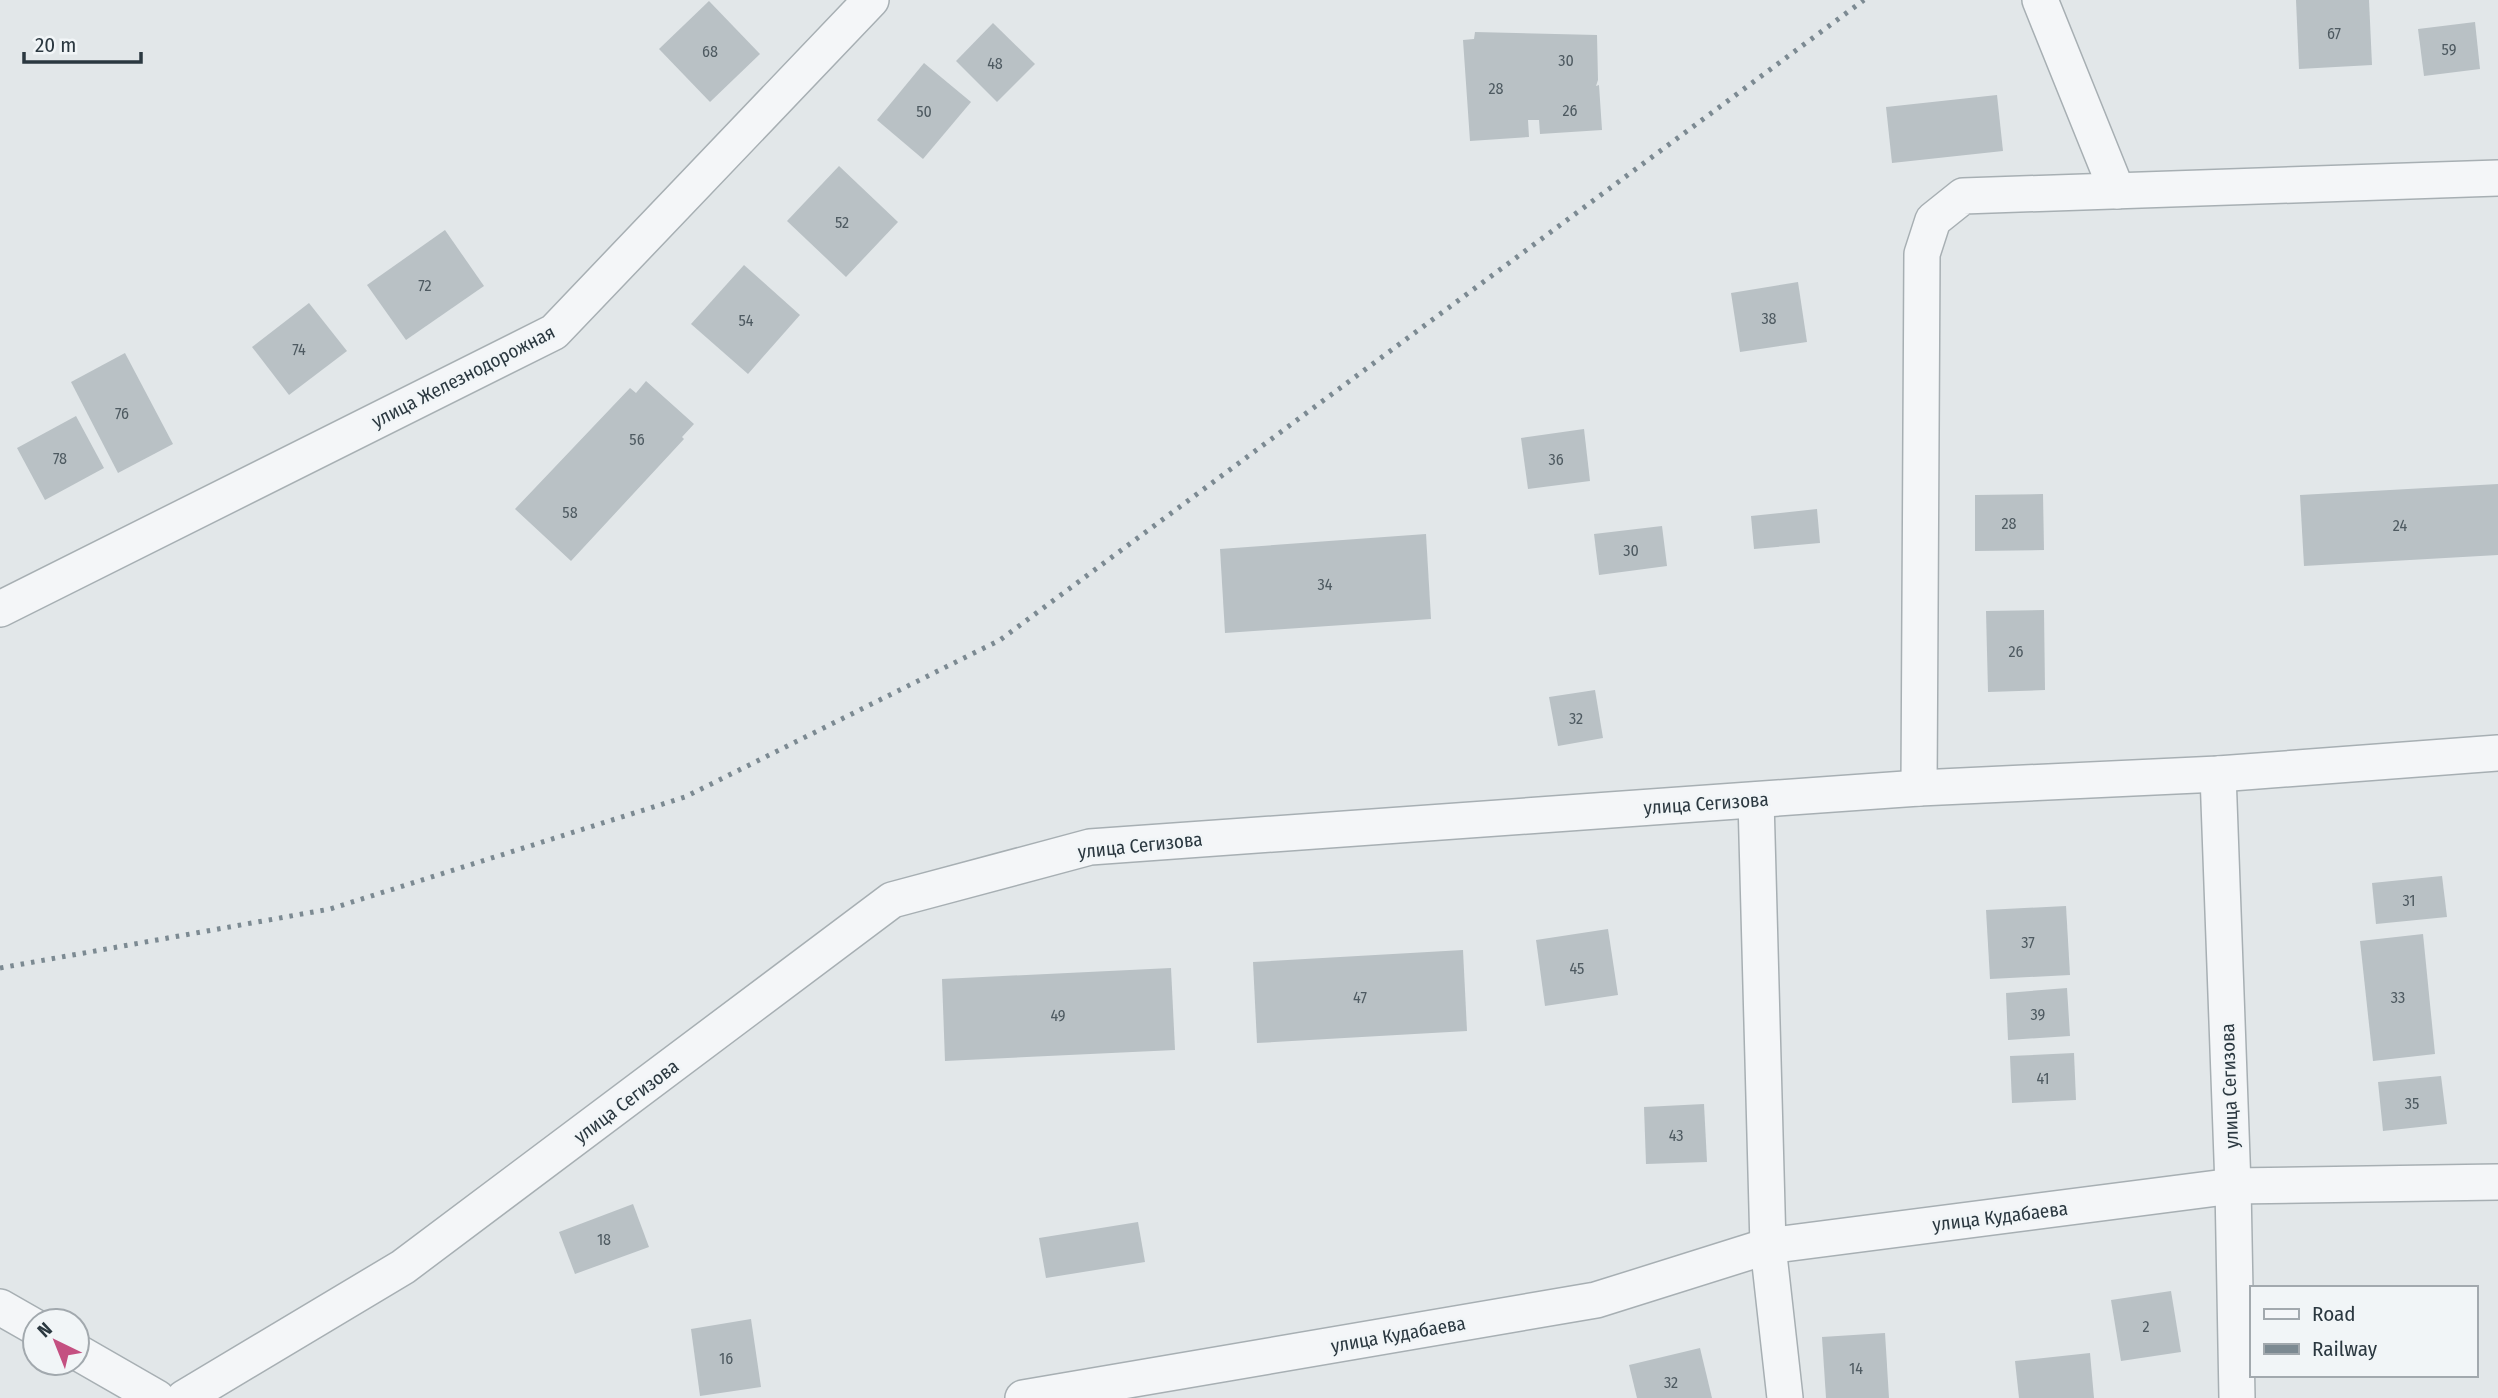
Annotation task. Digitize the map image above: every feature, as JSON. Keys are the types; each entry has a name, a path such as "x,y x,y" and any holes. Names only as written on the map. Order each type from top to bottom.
{"street":[{"name":"улица Железнодорожная","path":"0,609 554,332 872,0"},
{"path":"2040,0 2117,191"},
{"path":"1919,788 1922,254 1933,220 1963,196 2498,178"},
{"name":"улица Сегизова","path":"184,1398 403,1267 892,900 1090,846 1919,788 2218,774 2498,753"},
{"name":"улица Сегизова","path":"2218,774 2233,1186 2237,1398"},
{"path":"1756,800 1768,1247 1785,1398"},
{"name":"улица Кудабаева","path":"1023,1398 1596,1300 1768,1247 2233,1186 2498,1182"},
{"path":"0,1307 21,1319"},
{"path":"91,1360 157,1398"}],"building":[{"path":"2296,0 2369,0 2372,65 2299,69"},
{"path":"709,1 760,54 710,102 659,49"},
{"path":"2475,22 2480,69 2424,76 2418,29"},
{"path":"993,23 1035,64 997,102 956,61"},
{"path":"1475,32 1597,35 1596,86 1599,85 1602,130 1540,134 1539,120 1528,120 1529,137 1470,141 1463,40 1474,39"},
{"path":"924,63 971,102 923,159 877,120"},
{"path":"1997,95 2003,151 1892,163 1886,107"},
{"path":"839,166 898,222 846,277 787,221"},
{"path":"445,230 484,286 406,340 367,285"},
{"path":"744,265 800,315 748,374 691,324"},
{"path":"1798,282 1807,342 1740,352 1731,293"},
{"path":"309,303 347,351 289,395 252,347"},
{"path":"125,353 173,444 118,473 71,382"},
{"path":"646,381 694,424 682,437 684,439 571,561 515,509 630,388 636,393"},
{"path":"76,416 104,468 45,500 17,448"},
{"path":"1584,429 1590,481 1528,489 1521,438"},
{"path":"2498,484 2498,555 2304,566 2300,495"},
{"path":"2043,494 2044,550 1975,551 1975,495"},
{"path":"1817,509 1820,543 1754,549 1751,516"},
{"path":"1662,526 1667,566 1599,575 1594,534"},
{"path":"1426,534 1431,619 1225,633 1220,549"},
{"path":"2044,610 2045,690 1988,692 1986,611"},
{"path":"1595,690 1603,738 1558,746 1549,697"},
{"path":"2442,876 2447,917 2376,924 2372,883"},
{"path":"2066,906 2070,975 1990,979 1986,910"},
{"path":"1608,929 1618,995 1545,1006 1536,940"},
{"path":"2423,934 2435,1054 2373,1061 2360,941"},
{"path":"1463,950 1467,1031 1257,1043 1253,962"},
{"path":"1171,968 1175,1050 945,1061 942,979"},
{"path":"2067,988 2070,1036 2008,1040 2006,993"},
{"path":"2074,1053 2076,1100 2012,1103 2010,1056"},
{"path":"2441,1076 2447,1124 2383,1131 2378,1082"},
{"path":"1704,1104 1707,1162 1646,1164 1644,1107"},
{"path":"633,1204 649,1247 575,1274 559,1232"},
{"path":"1138,1222 1145,1262 1046,1278 1039,1238"},
{"path":"2171,1291 2181,1352 2121,1361 2111,1300"},
{"path":"751,1319 761,1387 700,1396 691,1329"},
{"path":"1885,1333 1889,1398 1826,1398 1822,1337"},
{"path":"1700,1348 1712,1398 1637,1398 1629,1365"},
{"path":"2090,1353 2094,1398 2019,1398 2015,1361"}],"railway":[{"path":"0,968 330,909 685,797 1000,640 1864,0"}]}
